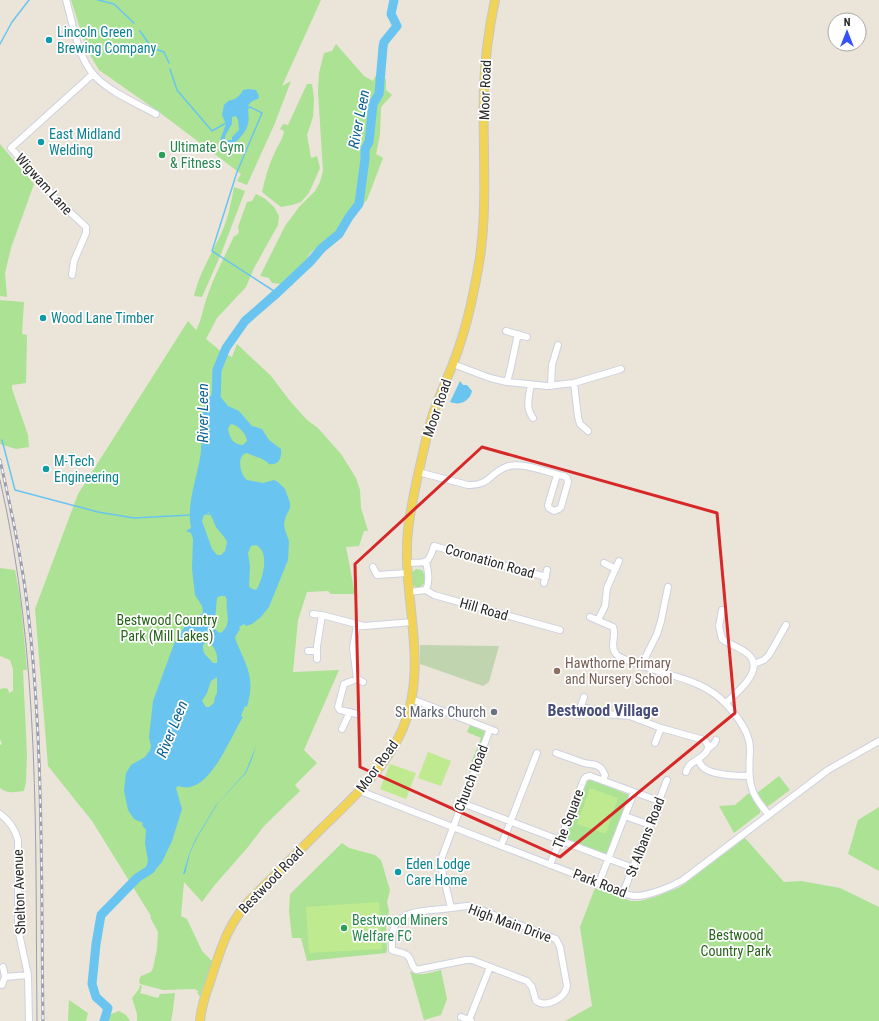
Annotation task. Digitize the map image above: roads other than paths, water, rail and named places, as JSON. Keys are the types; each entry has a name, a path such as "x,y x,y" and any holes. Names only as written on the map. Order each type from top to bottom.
{"main road":[{"name":"Moor Road","path":"352,800 382,762 398,738 406,720 412,700 414,672 413,622 406,563 410,515 418,472 434,412 465,330 480,256 484,205 484,80 488,41 495,0"},
{"name":"Bestwood Road","path":"200,1021 203,1001 220,948 228,929 237,915 252,898 352,800"}],"street":[{"path":"66,0 82,55 93,74 109,87 156,114"},
{"name":"Wigwam Lane","path":"72,275 76,254 86,233 86,227 56,200 11,148 93,74"},
{"path":"506,331 527,337"},
{"path":"507,382 512,366 512,355 518,334"},
{"path":"551,386 551,372 558,355 558,345"},
{"path":"453,364 490,378 507,382 551,386 574,382 621,369"},
{"path":"574,382 575,400 580,424 588,431"},
{"path":"531,384 525,411 533,418"},
{"path":"574,428 580,424"},
{"path":"418,472 468,486 483,483 504,468 514,465 564,476 567,478 568,482 561,507 559,510 554,511 549,508 548,505 557,475"},
{"name":"Coronation Road","path":"406,563 426,562 430,559 432,545 546,577"},
{"path":"598,620 605,606 607,588 619,561"},
{"path":"426,562 428,578 426,590"},
{"path":"604,563 616,569"},
{"path":"373,567 377,575 407,573"},
{"path":"641,666 661,622 668,587"},
{"name":"Hill Road","path":"409,592 426,590 434,594 560,630"},
{"path":"313,614 364,626 413,622"},
{"path":"719,614 719,630 722,639 749,655 754,664 752,674 726,704"},
{"path":"317,660 322,615"},
{"path":"590,617 613,627 613,644 616,654 641,666 699,684 712,692 726,704 744,729 749,739 749,776 753,792 768,814"},
{"path":"356,624 353,648 357,679"},
{"path":"754,664 764,660 769,655 786,625"},
{"path":"308,651 317,651"},
{"path":"357,714 340,710 338,707 344,684 357,679 363,682"},
{"path":"578,715 584,698"},
{"name":"Church Road","path":"412,700 492,730 453,827"},
{"path":"581,706 606,714 628,716 661,728 704,740 708,744 709,748"},
{"path":"342,729 350,712"},
{"path":"655,743 661,728"},
{"path":"686,772 689,766 698,760 716,740"},
{"name":"Park Road","path":"360,791 623,893 637,896 648,894 676,884 828,770 879,741"},
{"path":"501,846 537,753"},
{"path":"556,753 566,754 584,763 596,765 602,768 605,775 603,781"},
{"path":"698,760 704,768 731,778 749,776"},
{"name":"The Square","path":"550,865 584,778 590,776 659,801"},
{"name":"St Albans Road","path":"623,893 667,780"},
{"path":"599,883 634,792"},
{"path":"462,803 633,868"},
{"name":"Shelton Avenue","path":"0,814 10,823 18,840 18,929 28,975 29,1021"},
{"path":"625,816 650,825"},
{"name":"High Main Drive","path":"451,908 441,861 453,827"},
{"name":"High Main Drive","path":"471,906 556,939 560,947 567,990 563,995 547,1004 542,1004 536,1001 532,987 527,981 490,967 472,960 466,960 416,970 412,967 410,959 406,954 392,950 392,936 394,927 402,917 418,912 471,906"},
{"path":"2,985 5,977 3,967"},
{"path":"461,1017 470,1021 490,967"},
{"path":"5,977 28,975"}],"water":[{"path":"243,90 256,90 259,96 258,99 250,103 248,108 249,120 245,132 237,141 227,148 224,147 220,140 226,124 222,115 224,105 228,101 237,97","holes":["236,116 239,130 232,137 232,140 225,140 225,136 232,124 232,117"]},
{"path":"460,381 463,385 467,385 472,391 471,395 467,400 461,403 450,402"},
{"path":"213,392 218,392 228,406 239,411 252,426 262,429 269,440 281,449 280,458 275,464 269,464 262,459 247,453 241,457 240,465 242,474 247,480 263,483 274,480 285,489 290,503 290,508 284,524 289,541 288,560 269,607 261,617 252,624 246,626 244,624 239,627 240,629 235,637 250,680 249,700 247,707 245,706 241,716 243,717 221,757 207,777 190,787 178,786 176,788 182,809 172,841 162,862 156,869 145,876 141,871 146,867 148,861 145,843 146,830 142,825 143,823 134,819 128,810 124,791 126,773 131,765 145,757 150,750 151,746 149,737 153,701 174,644 190,618 198,618 198,616 203,613 202,606 195,595 192,569 193,539 191,533 186,531 191,528 190,509 200,461 202,416 205,406","holes":["231,424 236,426 243,432 247,441 243,445 234,442 229,434 228,428","209,512 216,527 226,539 227,542 225,551 221,555 217,555 212,549 202,521 204,515","256,545 263,553 263,572 257,589 255,590 249,587 250,566 248,553 251,546","220,596 225,596 227,600 228,622 225,629 221,633 211,625 215,619 217,598","206,642 212,645 217,656 217,663 213,663 205,655 203,645","217,677 217,693 214,703 209,707 206,707 202,701 207,693 211,681"]},
{"path":"256,746 246,773 218,803 197,838 190,853 185,874 183,874 189,854 195,840 216,805 245,773"}],"waterway":[{"path":"0,44 12,22 29,0"},
{"path":"98,0 114,4 134,23"},
{"name":"River Leen","path":"216,404 217,370 226,348 245,321 310,262 322,248 339,234 359,204 365,149 369,142 373,104 379,94 384,42 397,26 391,14 394,0"},
{"path":"140,31 152,48 164,52 169,63"},
{"path":"170,69 177,90 212,131 226,123"},
{"path":"246,109 250,107 262,113 237,172 212,251 277,293"},
{"path":"2,440 15,490 98,512 134,518 190,515"},
{"path":"204,514 212,514"},
{"name":"River Leen","path":"104,1021 108,1008 96,997 92,984 96,944 101,915 137,878 151,869 152,866"}],"tram line":[{"path":"0,480 13,547 23,614 29,682 35,817 37,1021"}],"railway":[{"path":"0,460 22,567 27,603 36,707 41,812 43,1021"}],"place":[{"name":"Lincoln Green Brewing Company","path":"49,40"},
{"name":"East Midland Welding","path":"41,142"},
{"name":"Ultimate Gym & Fitness","path":"162,155"},
{"name":"Wood Lane Timber","path":"43,318"},
{"name":"M-Tech Engineering","path":"46,469"},
{"name":"Hawthorne Primary and Nursery School","path":"557,671"},
{"name":"St Marks Church","path":"494,712"},
{"name":"Eden Lodge Care Home","path":"398,872"},
{"name":"Bestwood Miners Welfare FC","path":"344,928"}],"district":[{"name":"Bestwood Village","path":"603,710"}],"park label":[{"name":"Bestwood Country Park (Mill Lakes)","path":"167,628"},
{"name":"Bestwood Country Park","path":"736,944"}]}
